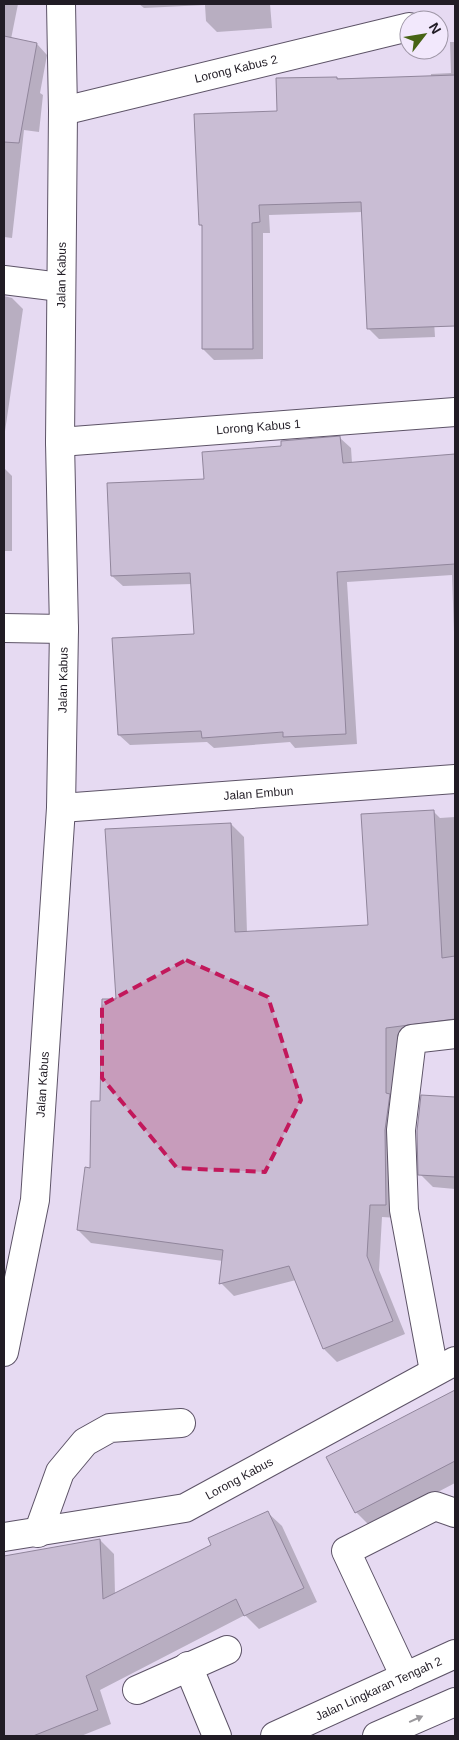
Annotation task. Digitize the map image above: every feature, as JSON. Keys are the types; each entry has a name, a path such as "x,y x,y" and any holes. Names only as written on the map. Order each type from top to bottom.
{"main road":[{"name":"Jalan Kabus","path":"4,1352 36,1200 61,808 64,629 60,442 63,111 61,4"},
{"name":"Lorong Kabus 2","path":"63,111 399,29"},
{"path":"4,280 60,287"},
{"name":"Lorong Kabus 1","path":"60,442 455,412"},
{"path":"4,628 64,629"},
{"name":"Jalan Embun","path":"61,808 455,779"},
{"path":"445,1366 404,1210 401,1130 412,1038 455,1034"},
{"name":"Lorong Kabus","path":"4,1537 185,1508 445,1366"},
{"path":"38,1532 60,1472 85,1442 110,1428 180,1423"},
{"path":"405,1677 346,1551 435,1506 455,1513"},
{"path":"137,1690 227,1650"},
{"name":"Jalan Lingkaran Tengah 2","path":"275,1736 455,1654"},
{"path":"188,1666 217,1736"},
{"path":"377,1736 455,1702"}],"highlighted area":[{"path":"186,960 268,997 301,1100 265,1172 177,1168 102,1078 102,1005"}],"building":[{"path":"4,36 37,43 19,143 4,142"},
{"path":"455,75 455,326 367,329 361,202 259,205 260,222 252,223 253,349 202,349 202,225 199,225 194,114 277,111 276,78 337,77 337,79"},
{"path":"340,436 343,463 455,454 455,564 337,572 346,734 283,737 283,732 202,738 201,731 118,735 112,638 194,634 190,573 111,576 107,483 204,479 202,452 281,446 281,441"},
{"path":"434,810 442,958 455,956 455,1019 386,1028 386,1093 390,1094 385,1130 386,1205 370,1205 367,1256 393,1321 323,1349 289,1266 219,1284 223,1250 77,1230 85,1167 90,1168 91,1101 100,1101 102,999 116,999 105,829 231,823 235,932 368,925 361,814"},
{"path":"421,1095 455,1097 455,1177 418,1175 417,1131"},
{"path":"455,1390 455,1461 355,1513 326,1457"},
{"path":"268,1511 304,1588 244,1616 236,1599 86,1676 98,1710 33,1736 4,1736 4,1556 100,1539 103,1599 211,1545 208,1538"}]}
